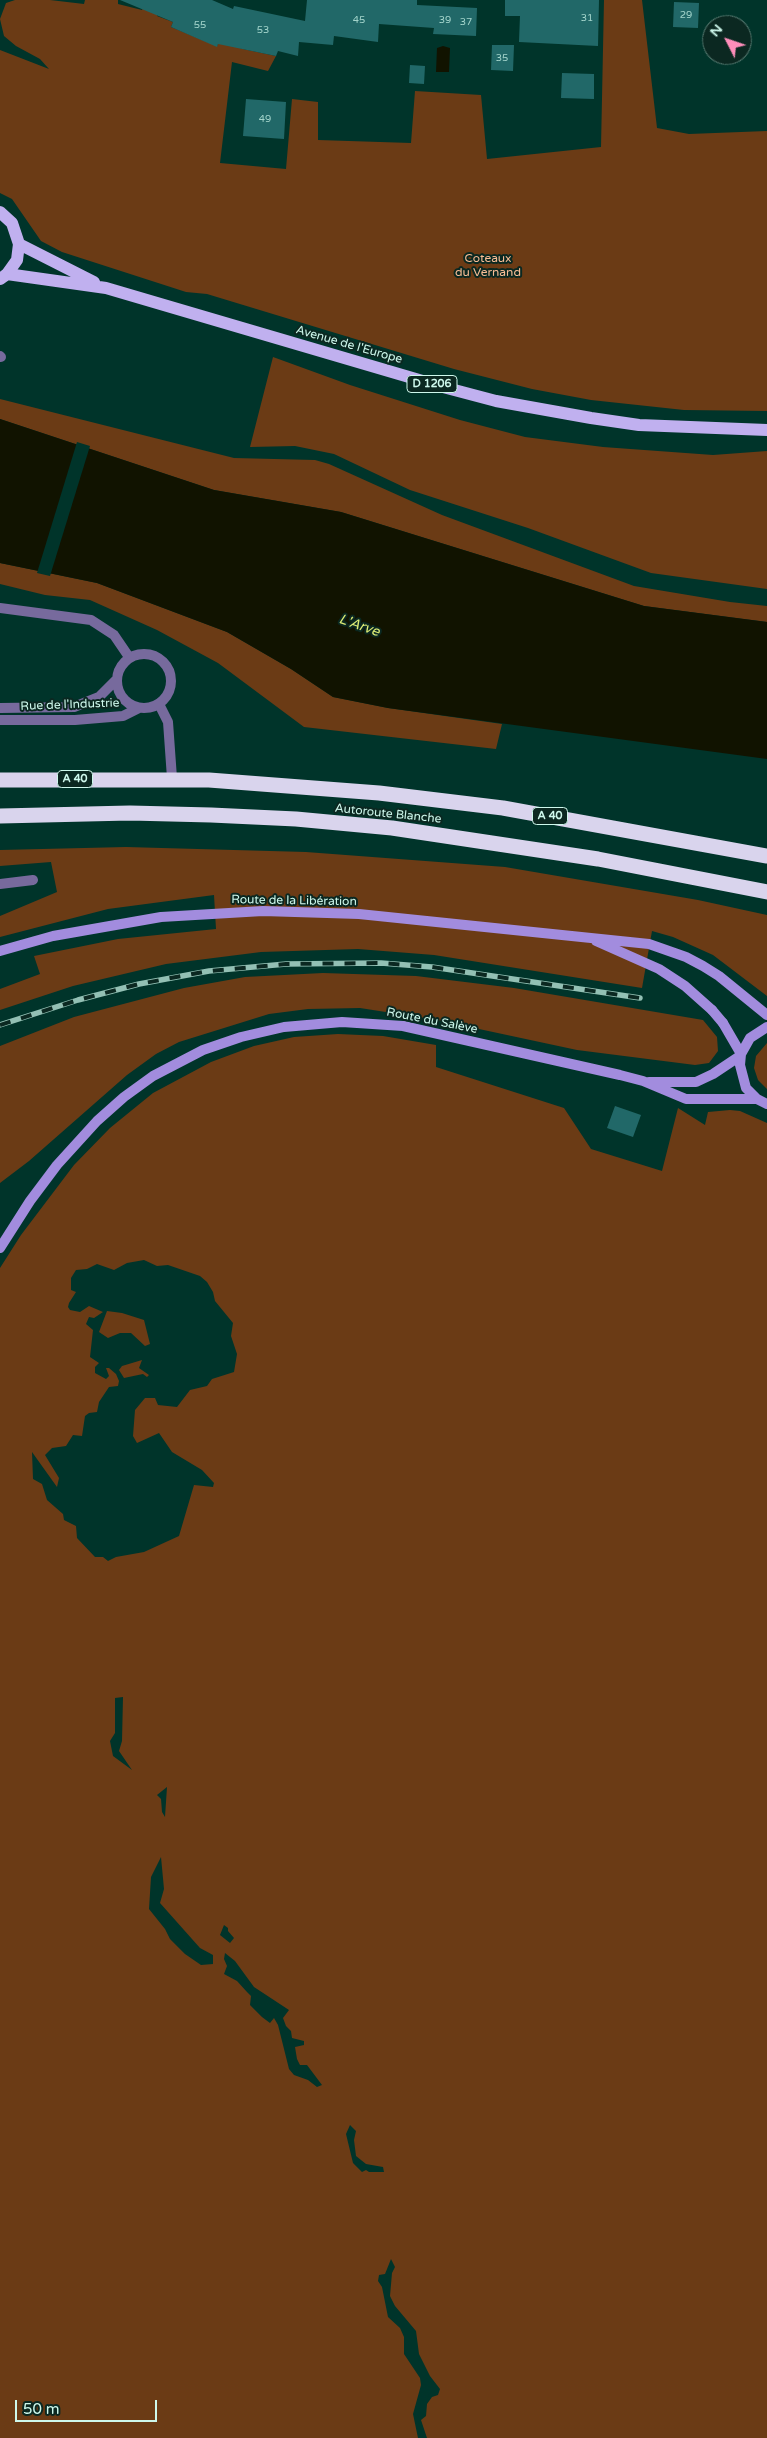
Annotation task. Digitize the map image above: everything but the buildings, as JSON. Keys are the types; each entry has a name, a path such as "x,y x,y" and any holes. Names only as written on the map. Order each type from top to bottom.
{"highway":[{"path":"0,771 150,778"},
{"name":"Autoroute Blanche","path":"0,780 172,778 281,784 441,800 599,825 767,856"},
{"name":"Autoroute Blanche","path":"0,816 148,814 296,819 392,828 598,859 767,892"}],"main road":[{"path":"0,212 12,223 19,244"},
{"name":"D 1206","path":"4,277 17,260 19,244"},
{"name":"Avenue de l'Europe","path":"19,244 106,288"},
{"name":"Avenue de l'Europe","path":"4,277 106,288 442,387 496,401 573,416 640,424 767,430"},
{"name":"Route de la Libération","path":"0,951 53,936 107,925 215,912 264,910 359,914 591,940 630,941 649,944 686,957 720,976 767,1015"},
{"name":"Route de la Libération","path":"591,940 646,962 672,977 703,1002 723,1024 741,1055"},
{"name":"Route du Salève","path":"0,1248 30,1201 57,1165 97,1121 124,1097 153,1076 181,1060 223,1043 261,1032 323,1023 362,1022 403,1026 643,1081 678,1083 696,1082 713,1074 741,1055"},
{"path":"764,1028 750,1038 741,1055 742,1080 757,1099 767,1104"},
{"name":"Route du Salève","path":"643,1081 686,1099 757,1099"}],"street":[{"path":"0,608 91,620 114,635 130,658 140,654 151,654 161,659 168,667 172,678 171,689 159,704 168,722 172,778"},
{"name":"Rue de l'Industrie","path":"130,658 121,666 117,679 122,698 139,708 149,708 159,704"},
{"name":"Rue de l'Industrie","path":"0,708 74,707 99,697 117,679"},
{"name":"Rue de l'Industrie","path":"0,720 75,720 123,716 139,708"},
{"path":"0,884 33,880"}],"green space":[{"name":"Coteaux du Vernand","path":"15,0 50,0 84,4 85,0 118,0 118,4 142,10 144,5 160,10 157,16 173,22 171,27 217,46 219,41 243,49 276,56 268,71 232,62 220,163 286,169 292,99 318,102 318,140 411,143 415,91 481,95 487,159 601,147 604,0 642,0 657,128 689,134 767,131 767,411 684,410 591,400 532,389 454,369 207,294 186,292 62,252 41,241 12,199 0,193 0,50 49,69 40,59 16,46 4,36 0,19 6,3"},
{"path":"273,357 350,385 460,420 525,437 603,447 713,455 767,451 767,589 651,573 528,528 410,490 334,454 295,446 250,447"},
{"path":"0,399 234,458 315,460 329,464 442,515 634,586 730,602 767,606 767,622 644,606 341,512 214,490 0,419"},
{"path":"0,563 97,583 227,632 291,669 333,697 388,708 502,724 496,749 304,727 218,663 157,630 90,600 45,595 0,584"},
{"path":"126,847 306,852 505,867 698,900 767,915 767,996 713,955 673,937 652,931 642,988 434,955 358,949 261,952 166,964 73,986 0,1010 0,989 40,974 34,956 118,939 216,929 214,895 108,909 0,937 0,916 57,892 51,862 0,866 0,850"},
{"path":"323,973 416,976 514,988 703,1020 717,1037 718,1051 709,1063 695,1065 577,1050 437,1020 360,1008 308,1009 269,1014 179,1042 156,1054 127,1075 29,1161 0,1183 0,1046 74,1017 184,988 245,977"},
{"path":"338,1034 383,1036 436,1045 436,1067 564,1108 591,1149 662,1171 678,1108 705,1125 708,1112 730,1110 740,1111 767,1123 767,2438 427,2438 421,2420 426,2416 427,2404 432,2397 438,2395 440,2389 430,2376 419,2354 416,2331 395,2306 390,2296 392,2273 395,2267 391,2259 385,2274 379,2275 378,2281 382,2287 388,2317 400,2328 404,2337 404,2354 420,2378 421,2385 413,2414 418,2438 0,2438 0,1268 21,1235 74,1165 110,1128 153,1093 211,1062 254,1046 294,1037","holes":["144,1260 157,1266 168,1265 200,1276 207,1282 213,1292 215,1301 233,1323 231,1336 237,1354 234,1372 212,1379 207,1386 190,1390 177,1407 158,1405 155,1398 145,1398 135,1410 133,1436 137,1443 159,1433 172,1452 202,1470 214,1483 213,1487 194,1485 179,1536 144,1552 116,1557 108,1561 103,1557 95,1557 77,1538 76,1526 64,1520 63,1514 47,1500 42,1484 33,1479 32,1452 57,1487 59,1478 45,1455 52,1448 66,1446 73,1435 82,1436 85,1416 89,1413 97,1412 99,1402 109,1387 118,1386 119,1381 116,1374 109,1368 106,1368 109,1376 106,1379 95,1373 95,1367 99,1363 90,1357 93,1330 86,1324 89,1317 94,1318 103,1312 89,1306 80,1312 70,1310 68,1307 76,1292 71,1290 71,1278 76,1270 87,1269 97,1264 114,1270 127,1263","123,1697 122,1741 119,1751 132,1770 113,1756 110,1741 115,1733 115,1698","167,1787 165,1817 162,1812 161,1799 157,1795","161,1857 164,1889 160,1903 200,1948 213,1955 213,1964 201,1965 185,1954 170,1939 165,1929 149,1909 151,1877","224,1925 234,1938 230,1943 220,1935","225,1953 235,1961 254,1987 289,2010 283,2018 286,2026 291,2031 292,2038 304,2041 304,2045 295,2047 297,2059 300,2065 307,2065 322,2085 317,2087 308,2080 294,2075 289,2069 278,2025 274,2018 270,2023 250,2005 251,1996 237,1981 224,1974 227,1966 224,1959","350,2125 356,2131 354,2140 356,2156 366,2164 383,2167 384,2172 369,2172 366,2170 362,2172 353,2163 346,2134"]},
{"path":"767,1043 767,1089 758,1080 754,1068 756,1056"},
{"path":"107,1311 122,1313 144,1320 150,1344 145,1346 131,1333 120,1333 108,1338 99,1332"},
{"path":"142,1360 139,1368 149,1375 147,1377 143,1374 124,1378 119,1370 122,1366"}],"water":[{"path":"443,46 450,48 449,72 436,72 437,48"},
{"name":"L'Arve","path":"0,419 214,490 341,512 644,606 767,622 767,759 388,708 333,697 291,669 227,632 97,583 0,563"}],"pier":[{"path":"77,442 90,446 50,576 37,573"}],"railway":[{"path":"0,1025 78,1000 139,984 209,971 286,964 381,963 432,967 640,998"}]}
